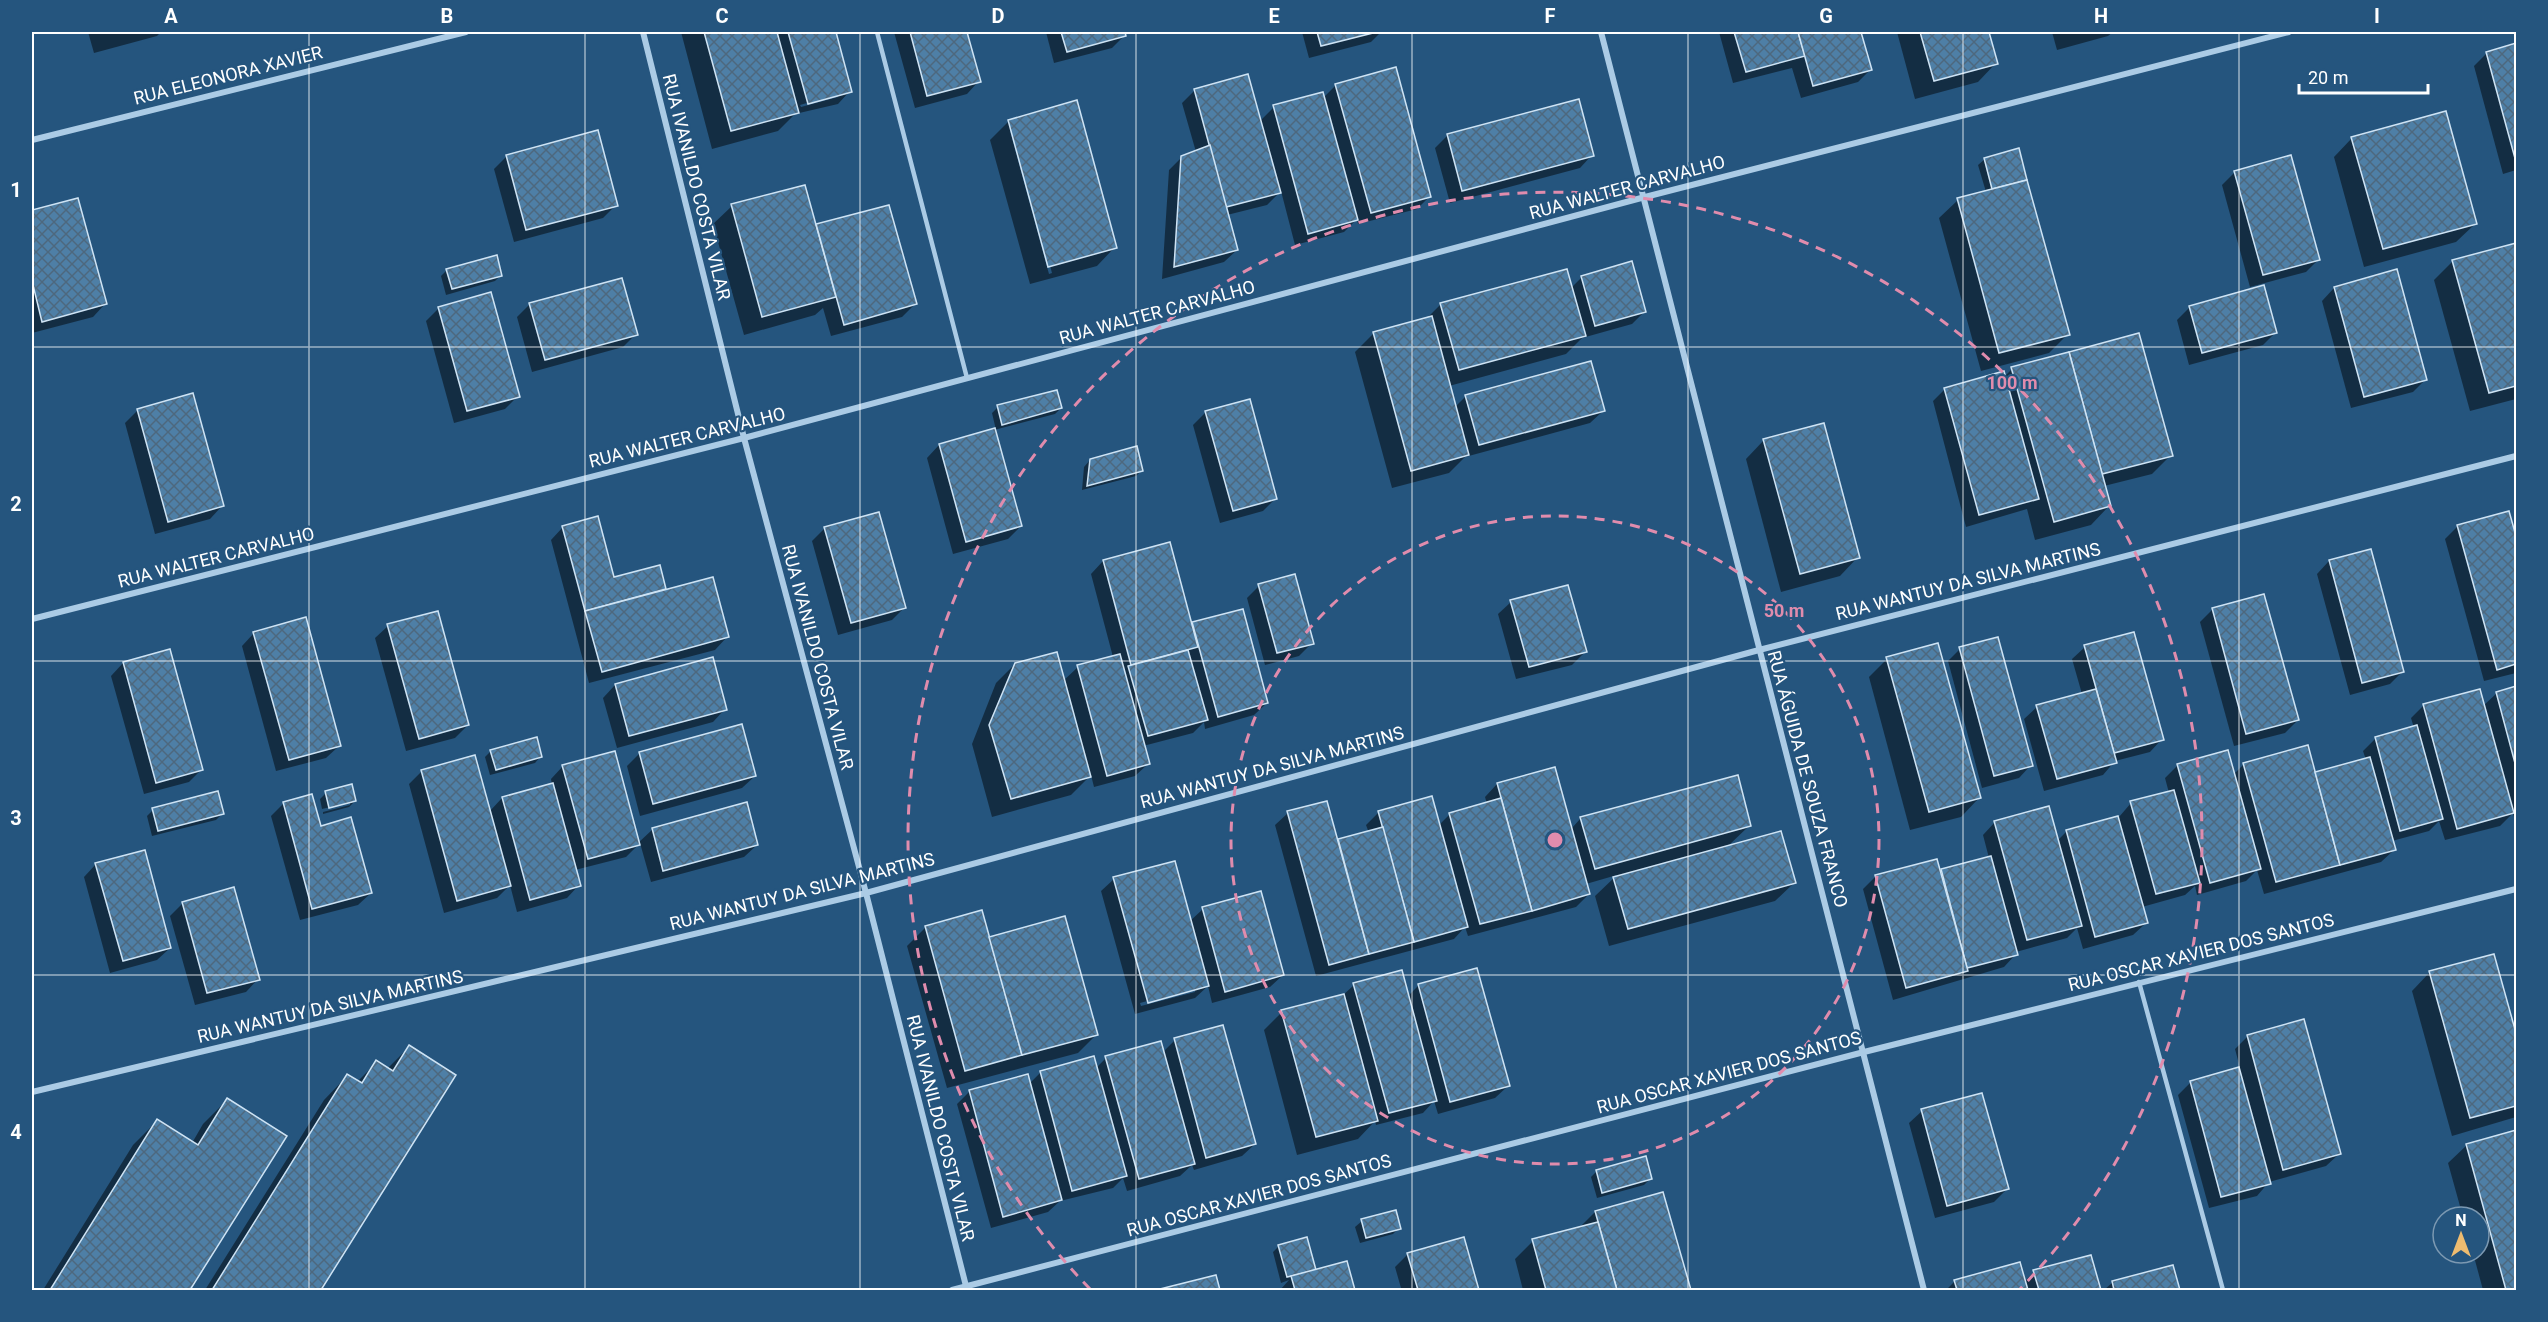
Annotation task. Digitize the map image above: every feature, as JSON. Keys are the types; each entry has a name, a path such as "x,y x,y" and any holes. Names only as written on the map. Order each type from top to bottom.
{"street":[{"name":"RUA ELEONORA XAVIER","path":"32,140 466,32"},
{"name":"RUA IVANILDO COSTA VILAR","path":"643,32 744,438 866,893 967,1289"},
{"name":"RUA ÁGUIDA DE SOUZA FRANCO","path":"1601,32 1924,1290"},
{"name":"RUA WALTER CARVALHO","path":"32,619 744,438 1645,197 2289,32"},
{"name":"RUA WANTUY DA SILVA MARTINS","path":"32,1092 866,893 1759,650 2517,456"},
{"name":"RUA OSCAR XAVIER DOS SANTOS","path":"952,1290 967,1289 1864,1052 2517,889"}],"lane":[{"path":"877,32 967,378"},
{"path":"2139,982 2223,1290"}],"building":[{"path":"704,32 777,32 799,113 731,131"},
{"path":"788,32 836,32 852,92 808,104"},
{"path":"910,32 967,32 981,82 927,96"},
{"path":"1061,32 1125,32 1126,36 1067,52"},
{"path":"1317,32 1377,32 1321,46"},
{"path":"1734,32 1798,32 1805,56 1746,72"},
{"path":"1798,32 1861,32 1872,70 1813,86"},
{"path":"1920,32 1989,32 1998,64 1934,81"},
{"path":"2516,43 2516,162 2486,52"},
{"path":"1396,67 1431,197 1371,213 1335,84"},
{"path":"1248,74 1281,193 1226,207 1194,89"},
{"path":"1323,92 1358,220 1308,234 1273,105"},
{"path":"1579,99 1594,156 1462,191 1447,134"},
{"path":"1077,100 1117,248 1048,267 1008,120"},
{"path":"2446,111 2477,224 2383,249 2351,137"},
{"path":"598,130 618,206 526,230 506,155"},
{"path":"1210,145 1238,250 1174,267 1181,156"},
{"path":"2019,148 2027,180 1992,189 1984,158"},
{"path":"2291,155 2320,260 2263,275 2234,171"},
{"path":"2027,180 2070,335 1999,353 1957,198"},
{"path":"805,185 836,297 762,317 731,204"},
{"path":"78,198 107,304 42,322 32,281 32,210"},
{"path":"889,205 917,304 844,325 816,224"},
{"path":"2516,243 2516,386 2489,393 2452,260"},
{"path":"497,255 502,276 452,289 446,269"},
{"path":"1632,261 1646,312 1595,326 1581,276"},
{"path":"1567,269 1586,336 1459,370 1440,303"},
{"path":"2397,269 2427,380 2364,397 2334,287"},
{"path":"622,278 638,335 545,360 529,303"},
{"path":"2264,285 2277,333 2202,353 2189,306"},
{"path":"491,292 520,397 467,411 438,307"},
{"path":"1432,316 1469,455 1411,471 1373,332"},
{"path":"2139,333 2173,456 2102,474 2069,352"},
{"path":"2069,352 2111,506 2054,522 2011,367"},
{"path":"1591,361 1605,411 1479,445 1465,395"},
{"path":"2004,371 2039,499 1979,515 1944,388"},
{"path":"1057,390 1062,408 1002,425 997,405"},
{"path":"193,393 224,506 168,522 137,409"},
{"path":"1250,399 1277,499 1233,511 1205,411"},
{"path":"1824,423 1860,558 1800,574 1763,439"},
{"path":"995,428 1022,526 966,542 939,444"},
{"path":"1137,446 1143,471 1087,486 1090,459"},
{"path":"2509,511 2516,536 2516,664 2497,670 2457,525"},
{"path":"879,512 906,608 851,623 824,527"},
{"path":"598,516 614,577 660,565 666,589 585,611 562,526"},
{"path":"1170,542 1198,647 1131,665 1103,560"},
{"path":"2371,549 2404,672 2362,683 2329,560"},
{"path":"1295,574 1314,644 1277,653 1258,584"},
{"path":"713,577 729,637 602,672 585,611"},
{"path":"1568,585 1587,652 1529,667 1510,600"},
{"path":"2264,594 2299,720 2246,734 2212,608"},
{"path":"1243,609 1268,703 1218,717 1192,622"},
{"path":"438,611 469,725 419,739 387,624"},
{"path":"306,617 341,746 289,760 253,632"},
{"path":"2134,632 2164,740 2114,753 2084,645"},
{"path":"1998,637 2033,766 1994,776 1959,647"},
{"path":"1938,643 1981,798 1929,812 1886,657"},
{"path":"170,649 203,770 156,783 123,662"},
{"path":"1188,650 1208,720 1148,736 1128,666"},
{"path":"1057,652 1091,777 1011,799 989,725 1015,663"},
{"path":"1120,654 1150,764 1107,776 1077,665"},
{"path":"713,657 727,710 629,736 615,684"},
{"path":"2516,686 2516,767 2496,692"},
{"path":"2096,689 2117,763 2057,779 2036,705"},
{"path":"2480,689 2514,813 2457,829 2423,704"},
{"path":"742,724 756,776 653,804 639,752"},
{"path":"2417,725 2443,819 2400,831 2375,737"},
{"path":"537,737 542,757 496,770 490,750"},
{"path":"2308,745 2340,865 2276,882 2243,763"},
{"path":"2228,750 2261,869 2210,883 2177,764"},
{"path":"615,751 640,845 588,859 562,765"},
{"path":"475,755 511,886 457,901 421,770"},
{"path":"2370,757 2396,850 2340,865 2315,772"},
{"path":"1555,767 1590,894 1532,911 1497,783"},
{"path":"1738,775 1751,826 1595,869 1580,817"},
{"path":"553,783 581,886 530,900 502,797"},
{"path":"352,784 356,801 329,808 325,791"},
{"path":"2174,790 2200,883 2156,894 2130,801"},
{"path":"218,791 224,814 158,831 152,808"},
{"path":"312,794 321,826 351,817 372,893 312,909 283,802"},
{"path":"1432,796 1468,927 1414,942 1378,811"},
{"path":"1501,798 1532,911 1480,924 1449,813"},
{"path":"1327,801 1369,954 1329,965 1287,811"},
{"path":"747,802 758,845 663,871 652,828"},
{"path":"2049,806 2082,926 2027,940 1994,821"},
{"path":"2118,816 2148,923 2095,937 2066,830"},
{"path":"1383,827 1414,942 1369,954 1338,839"},
{"path":"1781,831 1796,883 1628,929 1613,877"},
{"path":"145,850 171,948 123,961 95,863"},
{"path":"1991,856 2018,955 1967,968 1941,869"},
{"path":"1937,859 1968,971 1906,988 1875,875"},
{"path":"1175,861 1209,986 1148,1003 1113,877"},
{"path":"234,887 260,980 207,993 182,902"},
{"path":"1261,891 1284,975 1225,992 1202,907"},
{"path":"982,910 1022,1055 965,1071 925,926"},
{"path":"1065,916 1098,1035 1022,1055 989,937"},
{"path":"2494,954 2516,1033 2516,1106 2470,1118 2429,971"},
{"path":"1477,968 1510,1086 1450,1102 1418,984"},
{"path":"1402,970 1437,1101 1389,1113 1353,983"},
{"path":"1344,994 1378,1121 1316,1137 1281,1010"},
{"path":"2304,1019 2341,1154 2283,1170 2247,1035"},
{"path":"1223,1025 1256,1144 1206,1158 1174,1038"},
{"path":"1161,1041 1195,1164 1139,1179 1105,1056"},
{"path":"409,1045 456,1075 321,1290 212,1290 347,1074 362,1083 376,1060 393,1071"},
{"path":"1094,1056 1127,1176 1072,1191 1040,1071"},
{"path":"2239,1067 2271,1184 2221,1197 2190,1081"},
{"path":"1028,1074 1062,1200 1003,1217 969,1090"},
{"path":"1982,1093 2009,1189 1947,1206 1921,1109"},
{"path":"227,1098 287,1136 190,1290 50,1290 157,1119 198,1145"},
{"path":"2516,1130 2516,1290 2506,1290 2491,1235 2491,1205 2483,1205 2466,1144"},
{"path":"1646,1156 1652,1179 1602,1193 1596,1170"},
{"path":"1663,1192 1691,1290 1617,1290 1595,1211"},
{"path":"1396,1210 1401,1229 1366,1238 1361,1219"},
{"path":"1598,1222 1617,1290 1546,1290 1532,1239"},
{"path":"1307,1237 1316,1270 1287,1277 1278,1245"},
{"path":"1464,1237 1479,1290 1418,1290 1407,1253"},
{"path":"2091,1255 2101,1290 2039,1290 2033,1270"},
{"path":"1347,1261 1355,1290 1295,1290 1291,1276"},
{"path":"2020,1262 2028,1290 1957,1290 1954,1280"},
{"path":"2173,1265 2180,1290 2114,1290 2112,1281"},
{"path":"1216,1275 1220,1290 1156,1290"}]}
